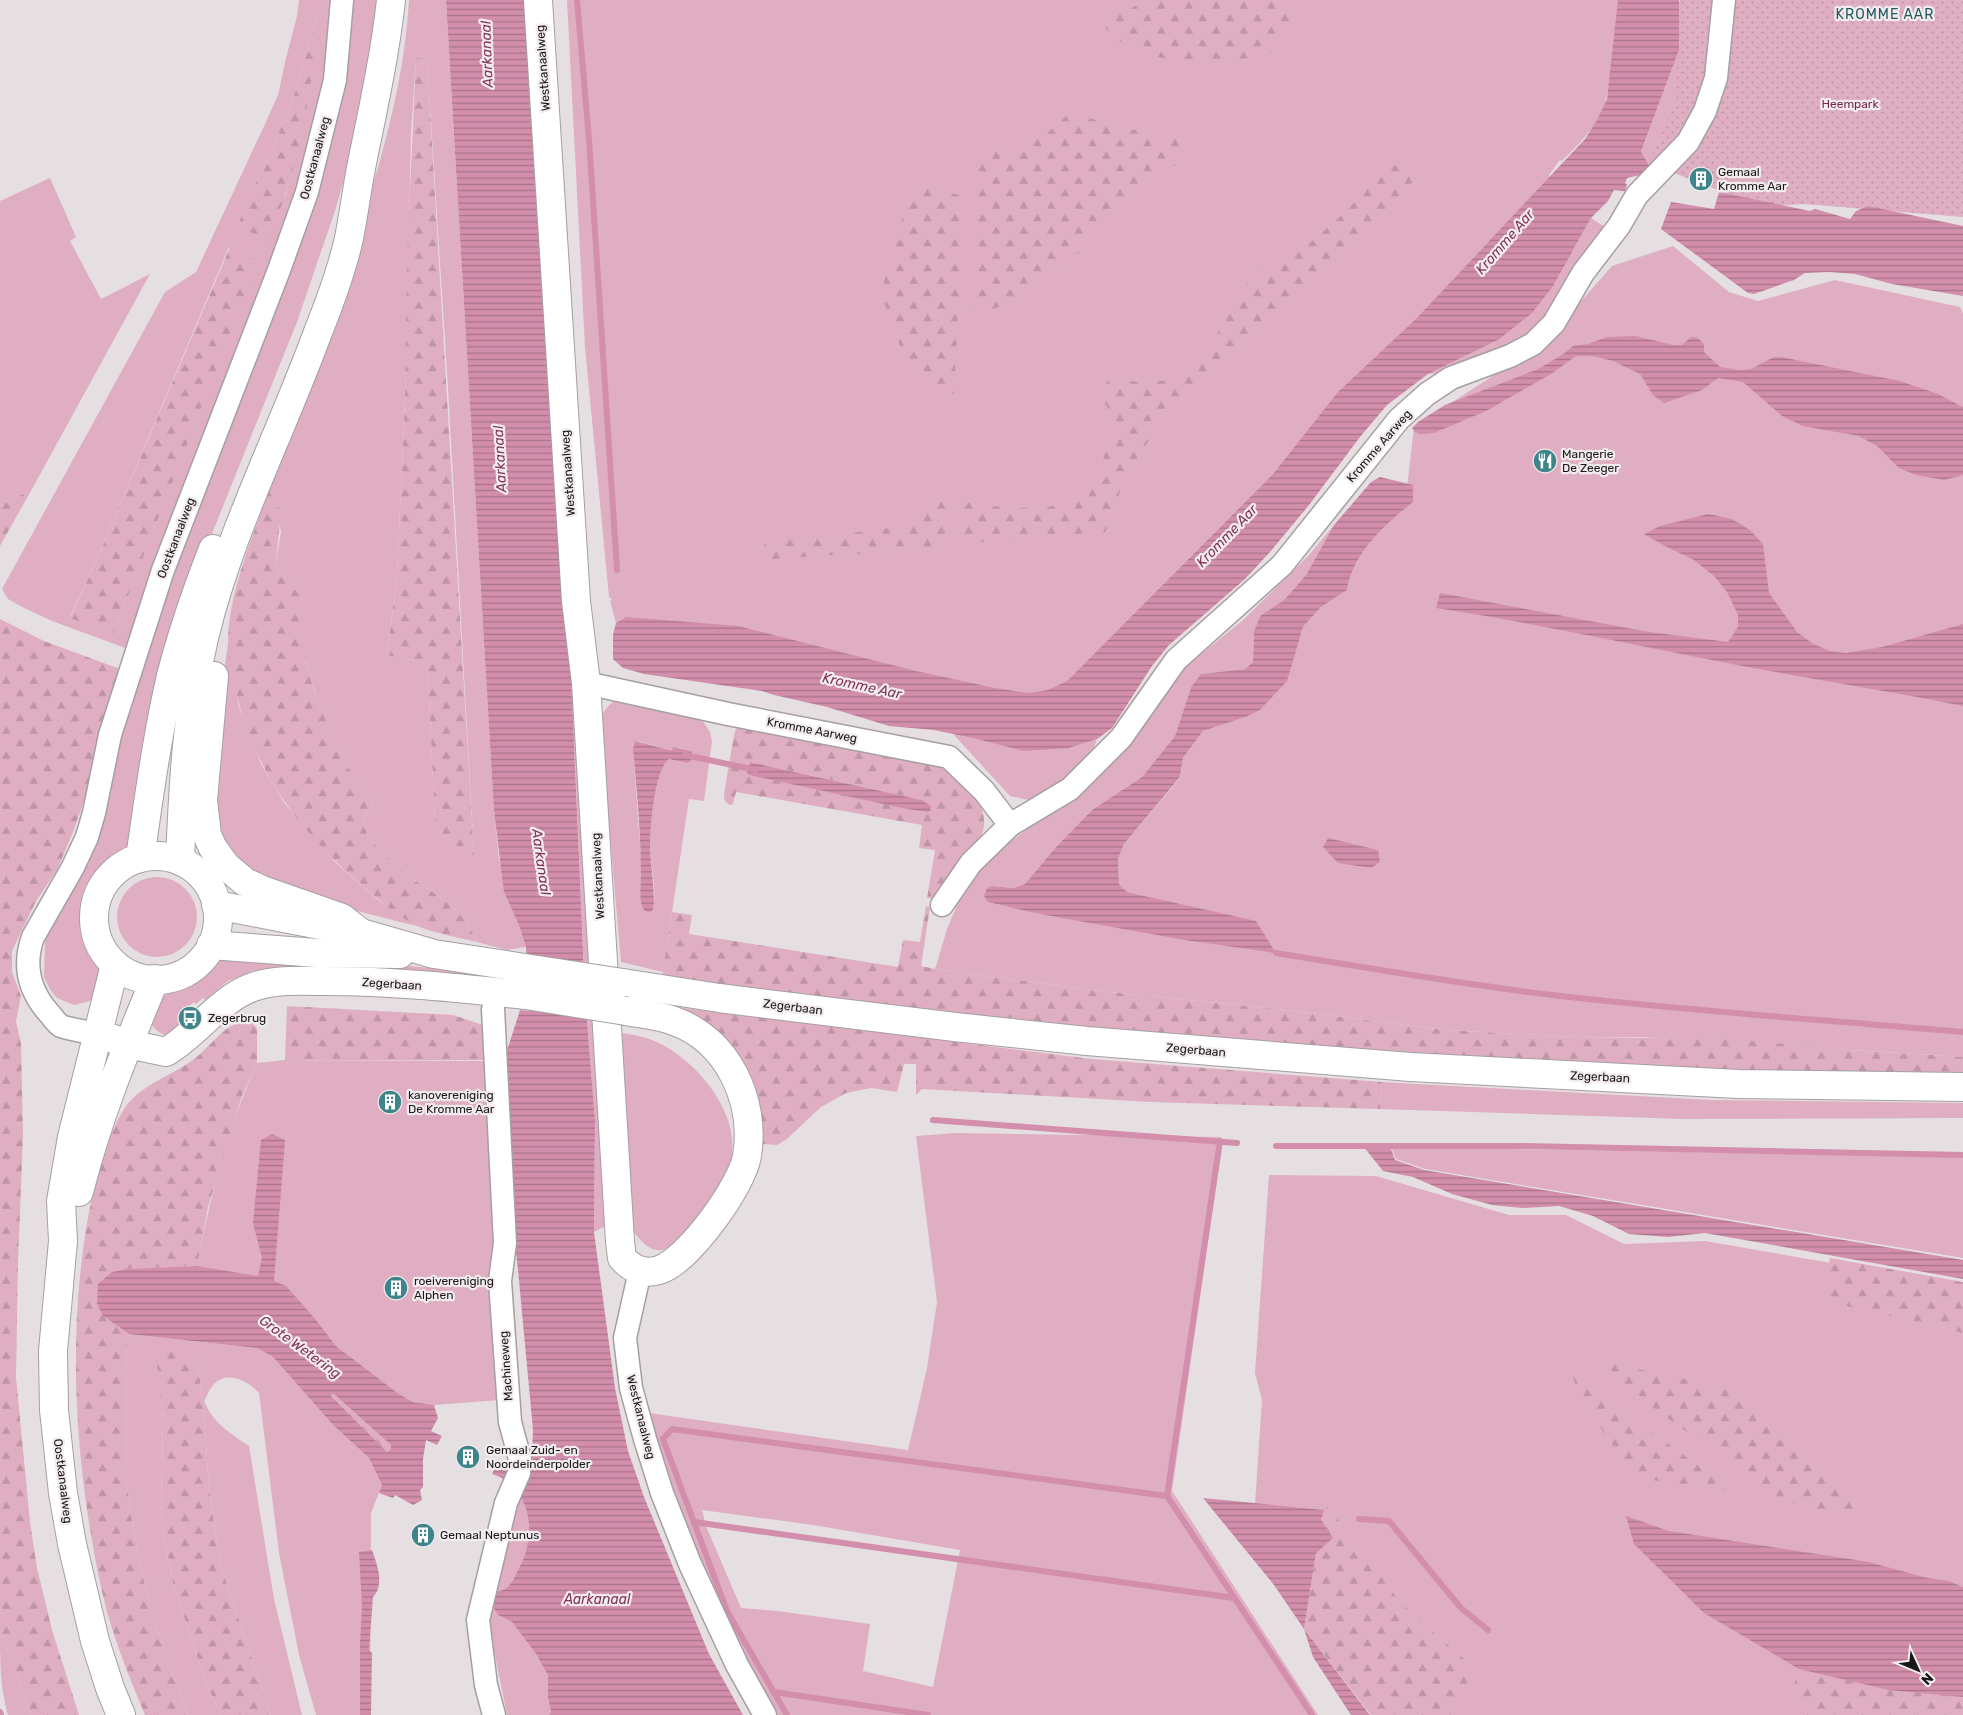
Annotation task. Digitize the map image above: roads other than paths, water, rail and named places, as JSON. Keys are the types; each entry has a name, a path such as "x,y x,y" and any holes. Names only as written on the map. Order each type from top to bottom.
{"main road":[{"path":"180,860 187,747 204,638 218,588 247,509 318,333 348,240 377,94 391,0"},
{"name":"Westkanaalweg","path":"538,0 576,601 586,683 620,1241 622,1258 627,1264 640,1271"},
{"path":"140,858 156,748 172,675 185,629 200,582 308,310 362,162"},
{"path":"247,509 245,539 215,670 203,800 207,835 219,858 244,882 342,918 360,933"},
{"path":"156,856 180,860 204,878 214,896 217,926 211,945 202,959 188,970 172,977 155,980 134,976 115,965 98,941 94,923 96,904 103,886 115,871 131,861 156,856"},
{"name":"Zegerbaan","path":"216,905 360,933 434,954 719,998 1096,1042 1411,1067 1738,1084 1963,1087"},
{"name":"Zegerbaan","path":"211,945 317,953 434,954"},
{"name":"Oostkanaalweg","path":"115,965 72,1138 61,1201 63,1241 53,1351 54,1410 63,1493 82,1592 94,1641 121,1715"},
{"name":"Oostkanaalweg","path":"63,1241 76,1205 95,1132 128,1044 155,980"},
{"name":"Zegerbaan","path":"128,1044 166,1052 181,1044 234,996 253,987 273,982 362,982 460,988 526,995 626,1011 674,1021 698,1033 725,1058 740,1085 748,1114 747,1157 732,1192 695,1241 672,1264 658,1270 640,1271"},
{"name":"Oostkanaalweg","path":"99,1034 128,1044"}],"street":[{"name":"Oostkanaalweg","path":"99,1034 60,1025 46,1010 37,999 28,978 28,950 33,937 73,867 87,837 94,813 110,735 163,570 279,270 307,192 335,80 342,0"},
{"name":"Kromme Aarweg","path":"942,905 971,863 1010,825 1070,788 1121,738 1176,660 1282,565 1399,419 1427,394 1451,378 1510,356 1533,344 1554,323 1583,273 1619,226 1637,195 1688,142 1705,111 1716,78 1724,0"},
{"name":"Kromme Aarweg","path":"586,683 728,714 949,757 984,791 1010,825"},
{"name":"Machineweg","path":"493,1009 505,1243 500,1281 510,1422 520,1458 516,1482 506,1503 478,1620 486,1685 494,1715"},
{"name":"Westkanaalweg","path":"640,1271 625,1338 631,1388 645,1439 662,1493 690,1564 737,1665 765,1715"}],"water":[{"name":"Aarkanaal","path":"446,0 535,0 570,650 585,997 595,1120 594,1232 615,1388 628,1451 644,1497 709,1654 743,1715 549,1715 551,1712 548,1698 548,1676 536,1654 512,1622 498,1615 489,1601 492,1592 506,1589 510,1584 523,1561 529,1537 529,1526 524,1503 509,1483 492,1474 496,1466 512,1473 528,1469 532,1454 533,1430 517,1417 506,1282 518,1270 502,1126 505,1057 520,1010 529,1011 526,947 519,925 504,892 494,811"},
{"name":"Kromme Aar","path":"1618,0 1679,0 1679,50 1641,152 1653,172 1627,178 1625,191 1614,190 1608,201 1591,218 1553,286 1532,313 1498,340 1428,374 1387,405 1270,552 1245,579 1169,645 1152,666 1112,728 1097,739 1069,748 1024,751 934,730 889,726 827,707 762,691 644,674 623,668 613,659 613,635 616,623 626,617 738,626 916,671 1028,693 1047,690 1067,681 1273,474 1338,392 1417,318 1585,139 1607,99"},
{"path":"1719,192 1810,211 1815,209 1850,219 1856,211 1868,206 1963,226 1963,296 1892,284 1855,274 1829,272 1805,273 1794,280 1754,294 1748,293 1661,229 1671,202 1714,209"},
{"path":"1636,336 1673,345 1682,345 1691,337 1698,338 1704,344 1704,352 1720,367 1740,370 1751,369 1774,357 1781,357 1900,381 1938,394 1963,407 1963,475 1944,480 1916,475 1899,468 1877,446 1859,436 1803,426 1782,416 1743,382 1718,378 1702,390 1664,403 1653,395 1640,374 1613,361 1593,356 1576,356 1551,374 1486,411 1434,433 1420,434 1412,428 1445,405 1538,369 1573,346 1588,344 1607,337"},
{"path":"1380,477 1413,485 1413,502 1381,530 1363,552 1356,563 1347,590 1321,607 1303,627 1287,681 1260,710 1243,718 1203,731 1183,758 1180,777 1124,844 1118,859 1119,884 1127,892 1256,921 1276,953 1185,940 1034,913 988,902 984,896 987,888 992,886 1013,888 1025,884 1056,847 1092,810 1142,777 1175,736 1191,687 1201,674 1245,669 1253,662 1254,631 1260,616 1284,600 1306,575 1334,525 1371,482"},
{"path":"1708,514 1732,519 1750,530 1763,544 1769,593 1797,632 1812,643 1829,651 1846,653 1882,647 1963,624 1963,706 1436,608 1440,593 1649,632 1728,642 1738,627 1738,615 1727,592 1714,576 1694,560 1644,534 1660,526"},
{"path":"635,741 669,750 672,750 673,747 692,751 691,761 687,763 669,759 664,765 656,787 650,849 654,903 653,910 650,912 645,911 641,900 640,830 633,750"},
{"path":"750,762 922,800 931,806 930,811 907,809 749,775 747,773"},
{"path":"1328,838 1378,850 1380,862 1371,868 1338,863 1323,847"},
{"name":"Grote Wetering","path":"272,1134 285,1140 274,1281 286,1286 336,1346 399,1394 413,1402 434,1405 438,1418 431,1431 442,1436 437,1445 426,1440 423,1459 423,1487 420,1490 422,1500 413,1505 395,1495 393,1498 379,1493 382,1485 369,1458 333,1425 273,1357 257,1348 129,1334 103,1316 97,1304 98,1284 112,1272 125,1269 197,1266 258,1276 262,1258 253,1223 261,1140","holes":["333,1393 391,1445 391,1449 387,1452 331,1396"]},
{"path":"1363,1146 1390,1146 1395,1160 1424,1170 1963,1260 1963,1279 1705,1233 1668,1237 1629,1234 1593,1216 1559,1206 1522,1208 1492,1205 1452,1194 1413,1177 1383,1171"},
{"path":"1203,1498 1324,1510 1321,1520 1333,1538 1316,1553 1304,1629 1274,1585"},
{"path":"1626,1516 1669,1531 1869,1562 1927,1578 1949,1581 1963,1587 1963,1697 1889,1690 1799,1669 1704,1613 1634,1544"},
{"path":"372,1550 378,1568 379,1587 373,1597 369,1650 372,1653 371,1715 360,1715 362,1606 359,1552"},
{"path":"1304,1629 1370,1715 1351,1715 1313,1657"}],"waterway":[{"path":"577,0 589,139 617,570"},
{"path":"685,755 756,770"},
{"path":"1276,953 1448,981 1603,1001 1963,1032"},
{"path":"933,1120 1237,1143"},
{"path":"787,1715 727,1611 663,1439 672,1429 1167,1496 1220,1141"},
{"path":"1276,1146 1521,1146 1963,1155"},
{"path":"1167,1496 1312,1715"},
{"path":"1359,1519 1389,1521 1461,1608 1488,1630"},
{"path":"694,1522 1234,1598"},
{"path":"774,1692 928,1715"}],"place":[{"name":"Gemaal Kromme Aar","path":"1701,179"},
{"name":"Mangerie De Zeeger","path":"1545,461"},
{"name":"Zegerbrug","path":"190,1018"},
{"name":"kanovereniging De Kromme Aar","path":"390,1102"},
{"name":"roeivereniging Alphen","path":"396,1288"},
{"name":"Gemaal Zuid- en Noordeinderpolder","path":"468,1457"},
{"name":"Gemaal Neptunus","path":"423,1535"}],"district":[{"name":"KROMME AAR","path":"1885,14"}],"park label":[{"name":"Heempark","path":"1850,104"}]}
